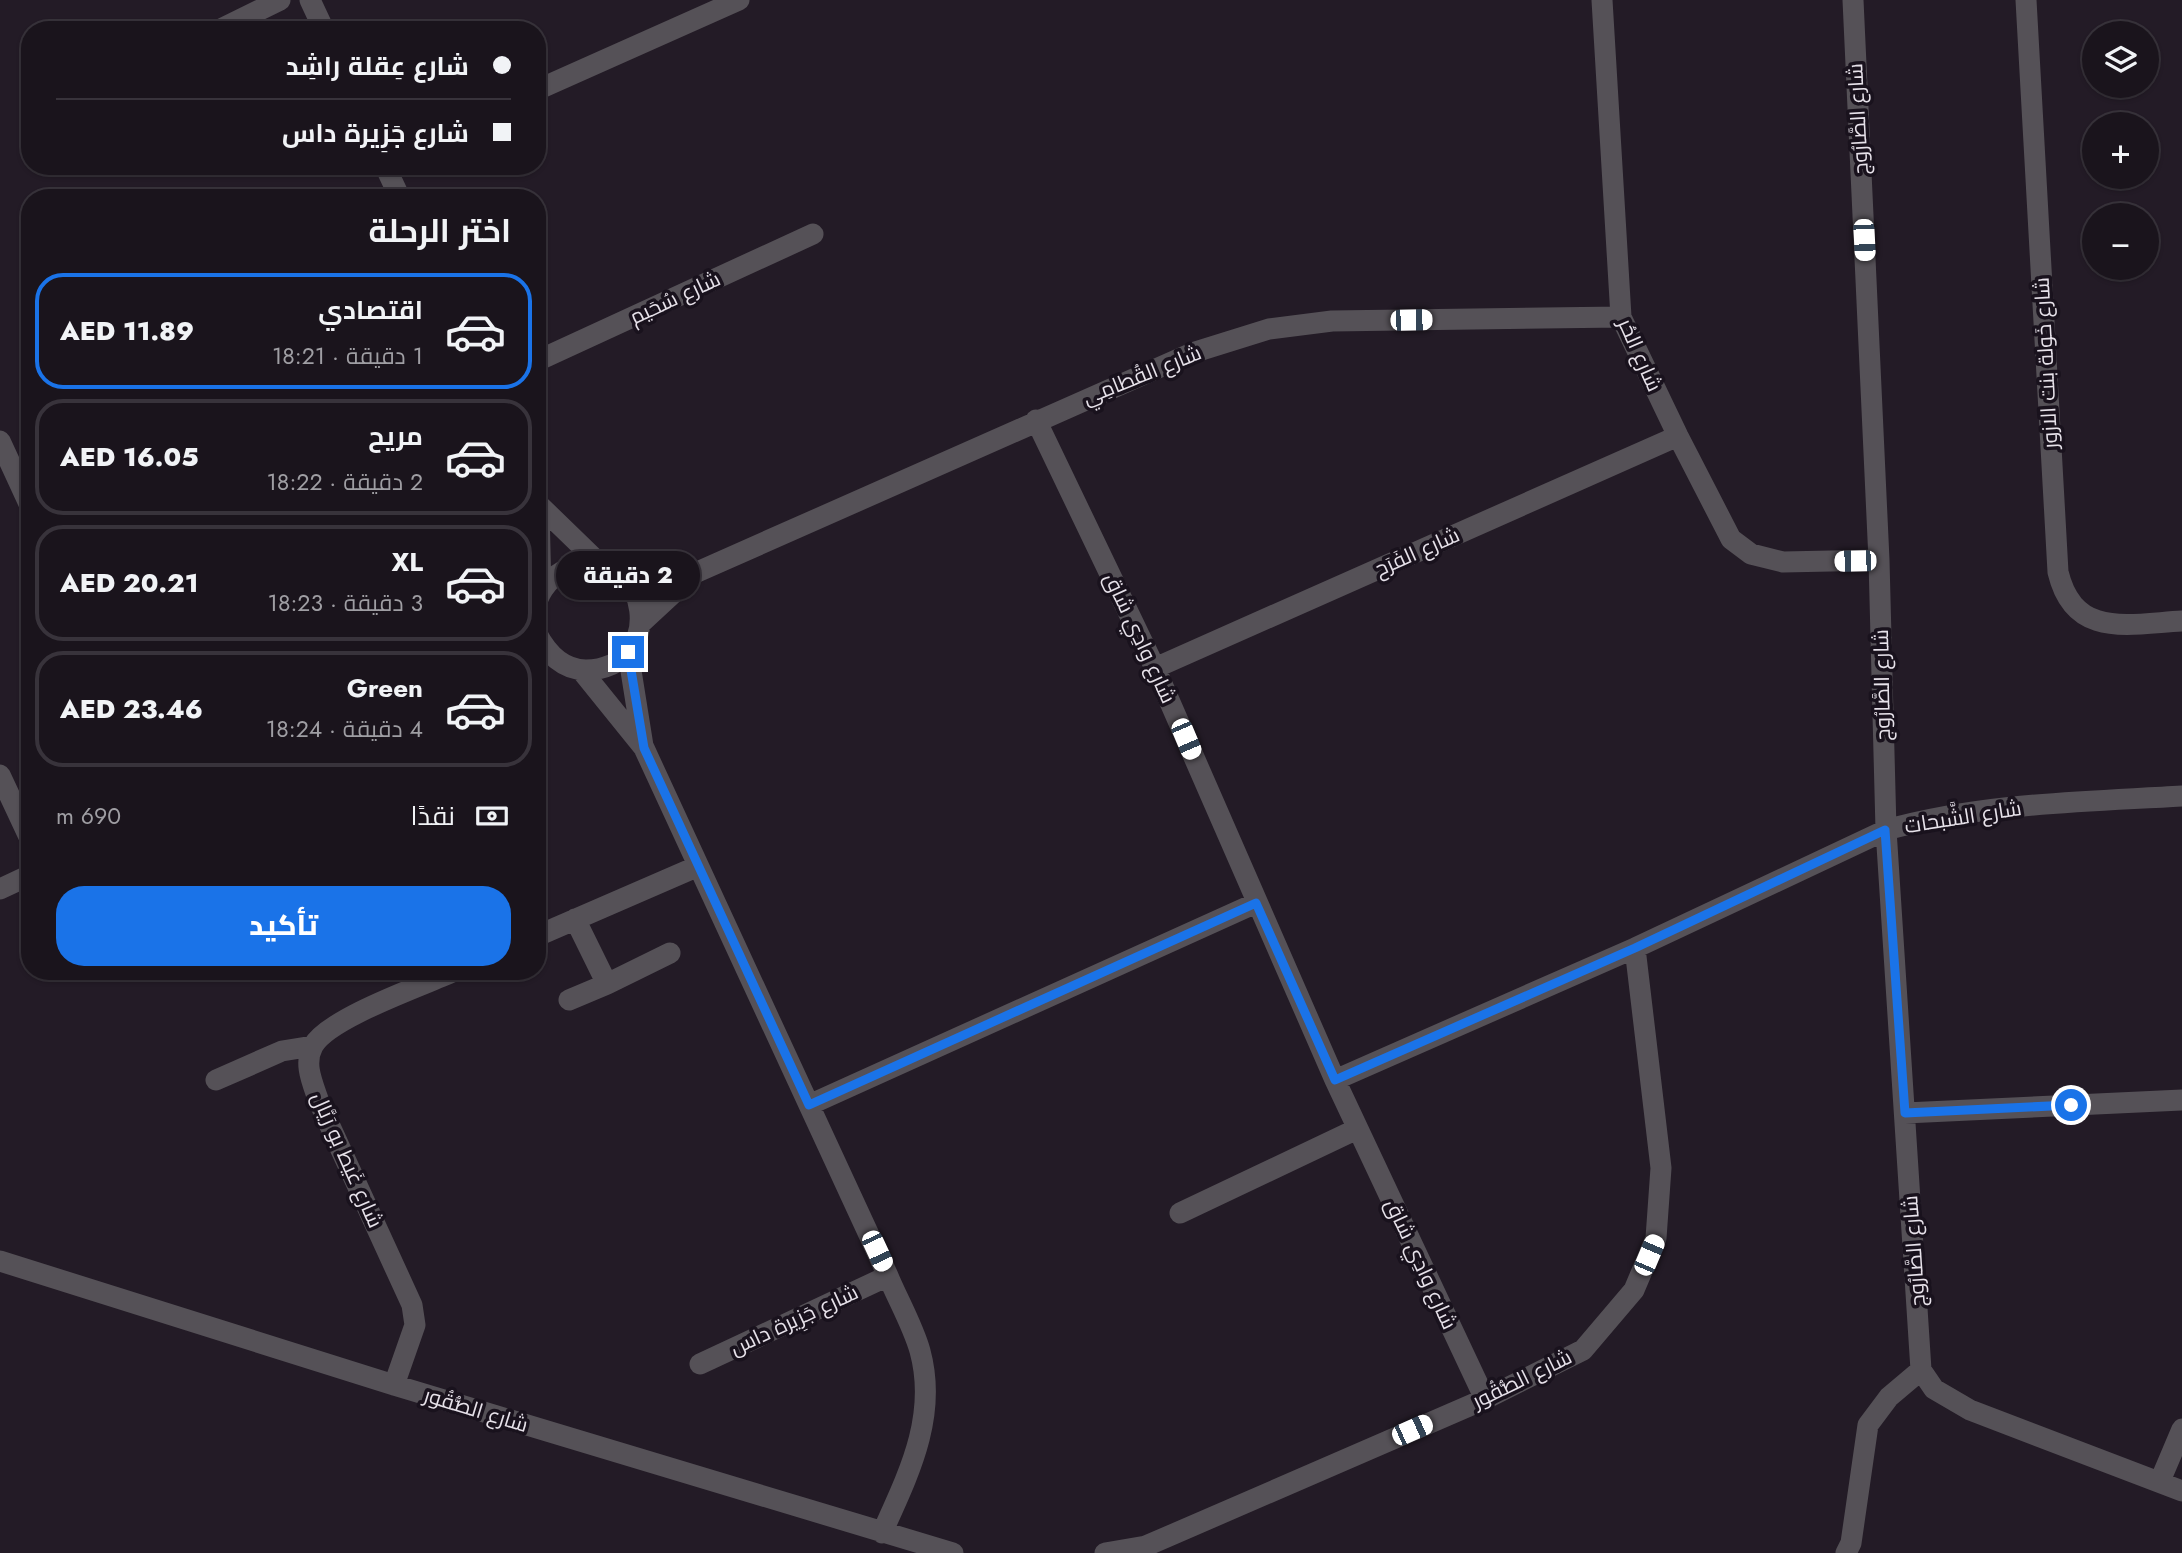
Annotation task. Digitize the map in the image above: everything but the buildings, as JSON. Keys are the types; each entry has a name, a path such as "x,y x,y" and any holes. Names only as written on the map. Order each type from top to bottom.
{"street":[{"path":"237,21 280,0"},
{"path":"310,0 320,21"},
{"path":"546,86 739,0"},
{"name":"شارع الحُر","path":"1602,0 1621,317 1678,436 1731,539 1751,554 1783,562 1879,560"},
{"name":"شارع الصَّارُوج","path":"1853,0 1879,560 1885,830 1922,1370"},
{"name":"شارع خَولة بنت الازور","path":"2026,0 2057,558 2063,595 2082,615 2103,625 2182,621"},
{"name":"شارع سُحَيم","path":"546,357 813,234"},
{"name":"شارع القُطامِي","path":"641,623 695,573 1036,419 1192,353 1269,329 1332,321 1621,317"},
{"name":"شارع وادِي شاق","path":"1036,419 1156,668 1256,903 1357,1129 1485,1399"},
{"name":"شارع الفَرَح","path":"1156,668 1678,436"},
{"path":"0,441 21,486"},
{"path":"546,513 637,595 641,623 628,652 615,663 599,669 582,670 547,660"},
{"name":"شارع القُطامِي","path":"546,587 552,578 567,568 584,564 610,570 695,573"},
{"path":"628,652 644,748 696,867 888,1276 920,1352 925,1418 916,1459 882,1533"},
{"path":"582,670 644,748"},
{"path":"0,775 21,820"},
{"name":"شارع الشَّبحات","path":"1335,1080 1635,948 1885,830 1927,819 1991,809 2182,796"},
{"path":"546,932 696,867"},
{"path":"0,889 21,879"},
{"path":"809,1105 1256,903"},
{"path":"575,919 607,984"},
{"name":"شارع الصُّقُور","path":"1105,1553 1146,1546 1485,1399 1583,1350 1634,1290 1656,1238 1661,1168 1635,948"},
{"path":"569,1000 670,953"},
{"path":"216,1080 282,1051 313,1046 343,1020 434,980"},
{"name":"شارع غَيط بو رَيَّال","path":"313,1046 308,1070 319,1102 412,1305 415,1325 394,1385"},
{"path":"1905,1113 2182,1100"},
{"path":"1180,1213 1357,1129"},
{"name":"شارع الصُّقُور","path":"0,1262 394,1385 953,1553"},
{"name":"شارع جَزِيرة داس","path":"700,1364 888,1276"},
{"path":"1846,1553 1851,1543 1868,1425 1889,1397 1922,1370 1934,1389 1970,1410 2182,1491"},
{"path":"2160,1482 2182,1429"}],"route":[{"path":"628,652 644,748 696,867 809,1105 1256,903 1335,1080 1635,948 1885,830 1905,1113 2071,1105"}]}
